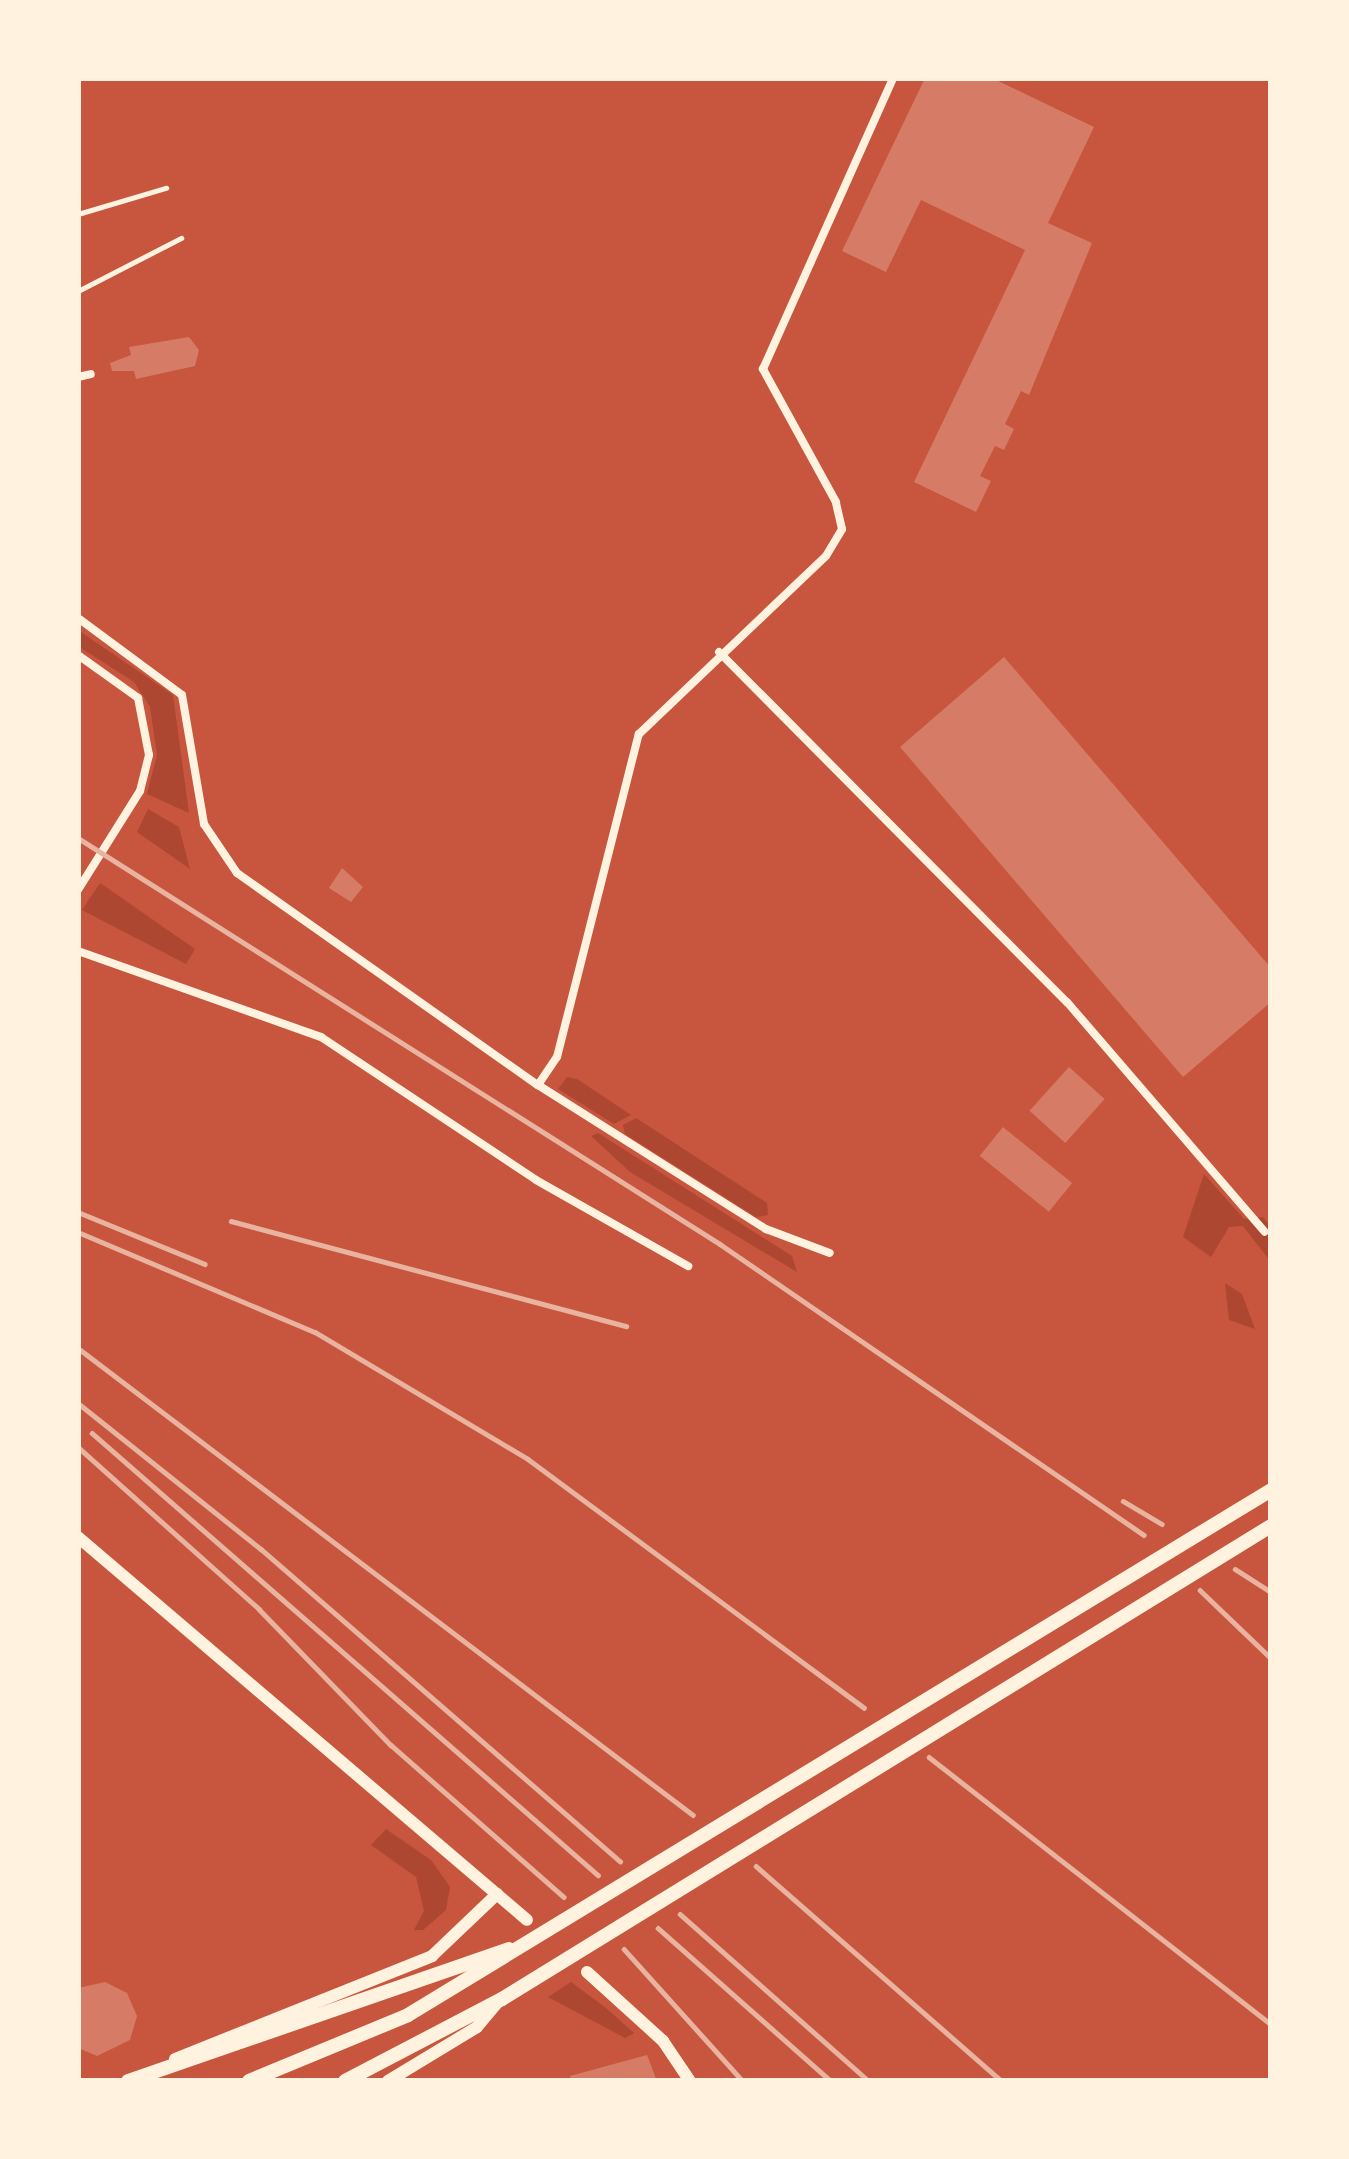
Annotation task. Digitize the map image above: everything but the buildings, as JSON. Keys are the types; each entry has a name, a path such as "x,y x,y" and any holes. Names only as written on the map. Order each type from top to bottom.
{"main road":[{"path":"249,2081 359,2041 532,1943 1150,1556 1271,1490"},
{"path":"345,2081 502,1999 1271,1526"},
{"path":"78,1537 527,1920"},
{"path":"135,2079 432,1956 497,1894"},
{"path":"135,2079 532,1943"},
{"path":"587,1972 664,2041 690,2081"},
{"path":"388,2081 477,2027 502,1999"}],"street":[{"path":"538,1085 556,1057 633,748 656,712 826,556 842,529 836,502 768,386 765,349 892,78"},
{"path":"78,376 91,374"},
{"path":"78,618 182,695 200,811 221,858 538,1085 766,1229 830,1253"},
{"path":"719,652 1067,1002 1265,1232"},
{"path":"78,655 129,688 143,709 149,755 128,812 78,890"},
{"path":"78,951 321,1037 536,1180 688,1266"}],"lane":[{"path":"78,214 166,188"},
{"path":"78,291 181,238"}],"shaded area":[{"path":"78,630 173,695 189,813 147,794 157,755 150,707 134,682 78,646"},
{"path":"148,809 179,827 190,869 137,832"},
{"path":"100,883 195,949 186,964 82,910"},
{"path":"567,1077 631,1115 614,1124 558,1089"},
{"path":"636,1118 767,1203 768,1215 756,1217 625,1134 623,1125"},
{"path":"598,1133 792,1256 797,1272 630,1172 591,1136"},
{"path":"1204,1174 1244,1219 1263,1217 1271,1227 1271,1262 1243,1226 1229,1227 1211,1257 1183,1237"},
{"path":"1225,1283 1242,1294 1255,1329 1229,1320"},
{"path":"386,1829 431,1860 450,1887 446,1910 423,1930 414,1930 424,1911 416,1877 371,1845"},
{"path":"571,1982 634,2033 625,2038 548,1997"}],"railway":[{"path":"78,838 720,1244 1144,1535"},
{"path":"78,1212 205,1264"},
{"path":"231,1221 626,1326"},
{"path":"78,1232 315,1332 528,1459 864,1708"},
{"path":"78,1348 693,1815"},
{"path":"78,1403 261,1549 620,1861"},
{"path":"92,1433 598,1875"},
{"path":"78,1447 259,1609 391,1745 564,1897"},
{"path":"1123,1501 1162,1524"},
{"path":"1235,1569 1271,1592"},
{"path":"1200,1590 1271,1658"},
{"path":"929,1757 1271,2024"},
{"path":"756,1866 1002,2081"},
{"path":"680,1914 869,2081"},
{"path":"658,1928 831,2081"},
{"path":"624,1949 743,2081"}]}
